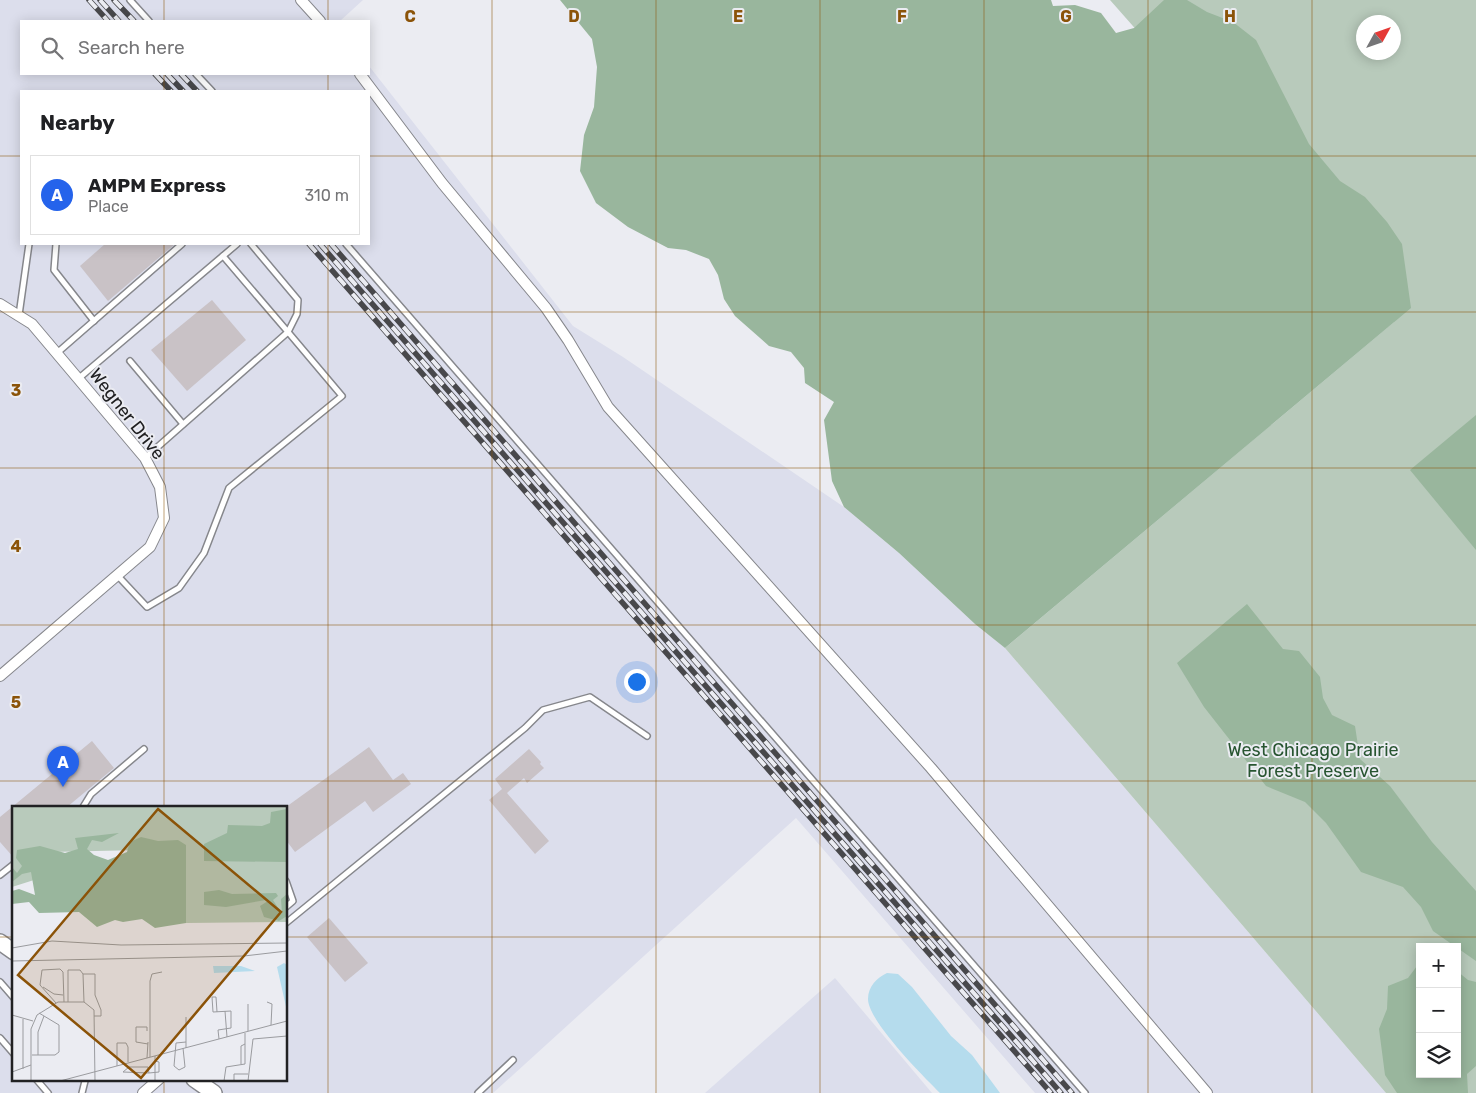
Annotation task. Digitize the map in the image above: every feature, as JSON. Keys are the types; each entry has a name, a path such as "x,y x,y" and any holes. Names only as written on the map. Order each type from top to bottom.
{"main road":[{"path":"0,942 12,951"},
{"path":"195,1080 214,1093"}],"street":[{"path":"301,0 319,20"},
{"path":"361,75 442,183 546,308 568,340 608,407 931,768 1207,1093"},
{"name":"Wegner Drive","path":"0,304 32,324 145,458 160,487 164,518 150,547 116,574 0,676"},
{"path":"145,1092 158,1080"}],"lane":[{"path":"130,0 148,20"},
{"path":"197,75 211,90"},
{"path":"19,316 29,245"},
{"path":"56,245 54,270 94,320"},
{"path":"57,354 181,245"},
{"path":"78,379 236,245"},
{"path":"145,458 288,332 298,314 298,300 252,245"},
{"path":"347,245 1085,1093"},
{"path":"116,574 147,607 178,588 204,553 229,488 342,396 223,256"},
{"path":"130,361 183,424"},
{"path":"288,921 525,728 543,710 590,697 647,736"},
{"path":"84,806 91,794 144,749"},
{"path":"0,875 12,866"},
{"path":"288,887 293,901 288,905"},
{"path":"0,982 12,996"},
{"path":"0,1038 12,1052"},
{"path":"478,1093 514,1060"},
{"path":"37,1080 48,1093"},
{"path":"82,1093 84,1080"}],"shaded area":[{"path":"0,0 363,0 341,20 20,20 20,75 370,75 370,67 573,326 623,357 844,507 899,553 975,624 1005,648 1386,1093 1035,1093 796,818 493,1093 0,1093"},
{"path":"835,978 932,1093 705,1093"}],"green space":[{"path":"560,0 1051,0 1053,6 1075,5 1101,13 1116,33 1134,28 1164,0 1187,0 1207,12 1233,22 1256,40 1309,144 1340,181 1365,197 1387,222 1402,244 1411,308 1005,648 975,624 899,553 844,507 832,481 824,420 834,402 805,383 804,368 791,352 769,346 735,316 724,299 718,275 709,259 686,250 668,248 628,227 596,203 580,171 584,135 594,107 597,67 592,39"},
{"name":"West Chicago Prairie Forest Preserve","path":"1110,0 1476,0 1476,1093 1386,1093 1005,648 1394,322"},
{"path":"1476,415 1476,550 1410,470"},
{"path":"1247,604 1283,649 1299,651 1320,677 1323,698 1332,715 1355,726 1360,759 1390,786 1432,842 1476,891 1476,961 1461,951 1461,943 1450,943 1433,931 1421,907 1403,887 1361,872 1326,823 1305,802 1266,786 1204,707 1177,663"},
{"path":"1416,967 1416,1078 1461,1078 1461,974 1468,980 1476,982 1476,1066 1467,1074 1468,1093 1397,1093 1385,1075 1379,1029 1387,1009 1388,986 1408,978"}],"water":[{"path":"887,973 898,974 912,987 951,1036 972,1055 1000,1093 940,1093 922,1074 886,1034 870,1009 868,994 871,986"}],"building":[{"path":"104,245 174,245 108,301 80,266"},
{"path":"212,300 246,340 187,391 151,350"},
{"path":"92,741 114,768 68,806 13,806"},
{"path":"369,747 393,780 403,773 411,784 373,812 365,801 295,852 288,843 287,806"},
{"path":"529,749 544,768 527,783 524,778 507,793 549,841 535,854 489,800 502,789 495,779"},
{"path":"12,807 12,856 0,842 0,817"},
{"path":"329,918 368,963 345,982 307,937"}],"railway":[{"path":"89,0 107,20"},
{"path":"100,0 118,20"},
{"path":"114,0 133,20"},
{"path":"156,75 170,90"},
{"path":"168,75 182,90"},
{"path":"182,75 196,90"},
{"path":"310,245 1051,1093"},
{"path":"321,245 1061,1093"},
{"path":"332,245 1072,1093"}],"place":[{"name":"AMPM Express","path":"63,787"}]}
